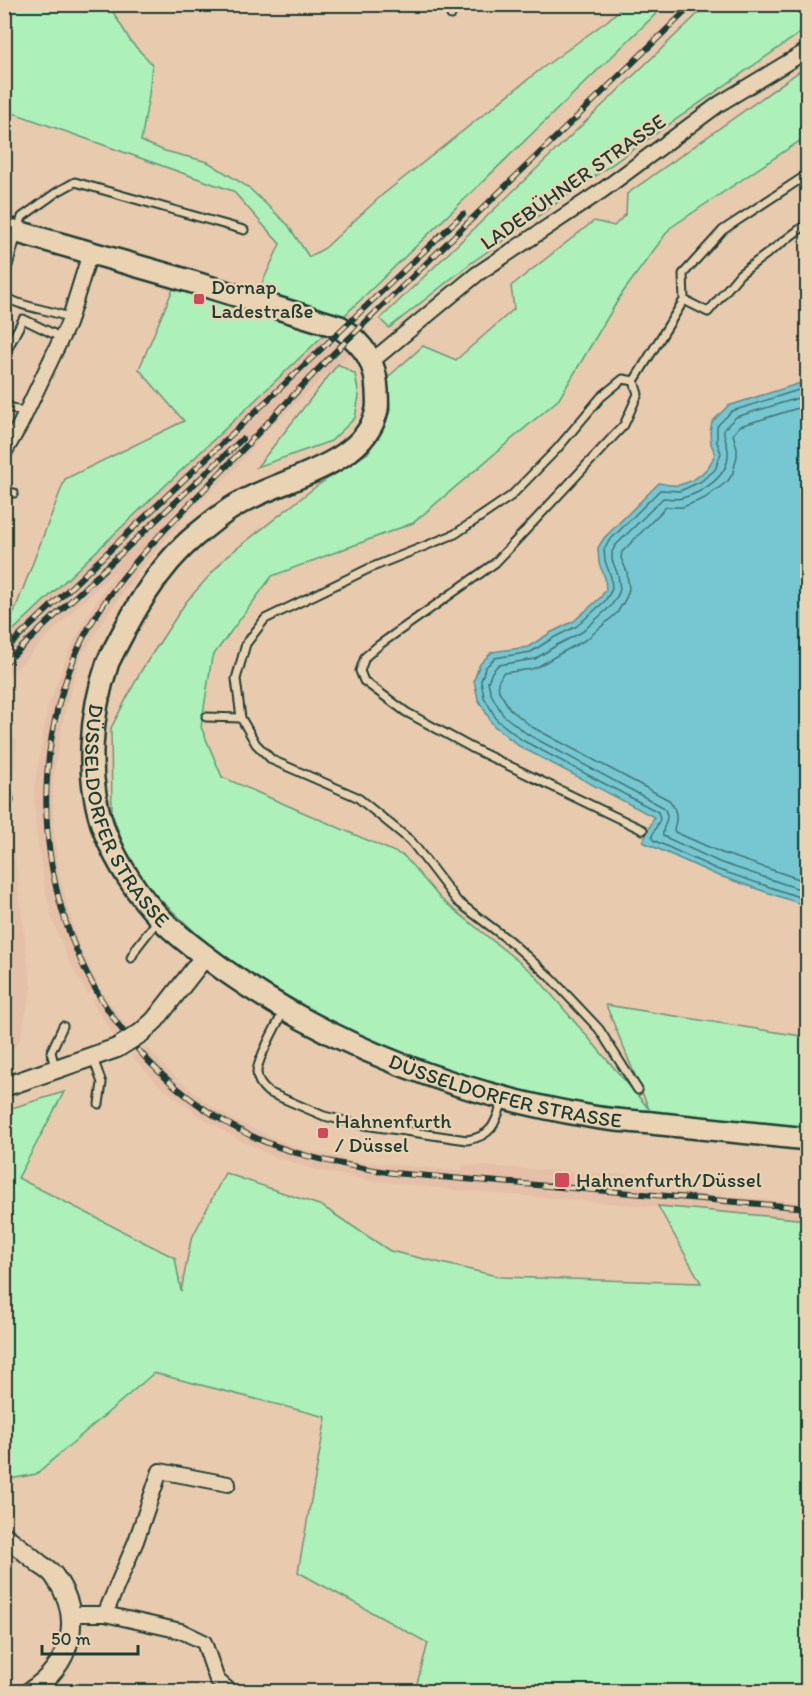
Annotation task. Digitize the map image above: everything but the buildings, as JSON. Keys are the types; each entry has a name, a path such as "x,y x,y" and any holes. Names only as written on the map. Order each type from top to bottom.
{"main road":[{"path":"11,230 340,327 360,345 372,361"},
{"name":"DÜSSELDORFER STRASSE","path":"372,361 377,384 377,408 374,419 363,438 336,460 251,497 194,536 156,577 108,662 103,676 94,725 93,776 96,804 104,831 129,878 160,918 205,956 247,986 285,1009 378,1056 425,1074 504,1098 589,1117 807,1138"},
{"path":"4,1088 117,1048 141,1033 155,1020 205,956"},
{"path":"4,1536 54,1575 69,1603 71,1614 71,1637 60,1662 43,1683 29,1692"}],"street":[{"name":"LADEBÜHNER STRASSE","path":"372,361 477,274 603,190 719,104 807,50"},
{"path":"4,453 62,338 90,253"},
{"path":"105,1614 136,1541 160,1471 228,1484"},
{"path":"71,1614 105,1614 181,1631 204,1642 215,1686 231,1692"}],"lane":[{"path":"450,4 451,15"},
{"path":"643,830 472,748 406,712 364,681 360,671 365,657 379,645 495,563 624,425 638,394 634,381 684,300 682,274 723,230 807,174"},
{"path":"70,318 11,301 4,295 11,230 22,218 67,184 75,182 244,231"},
{"path":"684,300 708,312 740,274 807,226"},
{"path":"5,354 23,319 62,338"},
{"path":"634,381 623,379 601,397 557,449 511,496 454,534 370,568 265,619 246,644 236,679 241,718 256,744 272,760 357,797 411,841 457,901 511,942 551,978 599,1029 638,1090"},
{"path":"4,404 25,414"},
{"path":"4,492 14,493"},
{"path":"206,717 241,718"},
{"path":"4,781 9,800 4,817"},
{"path":"131,958 160,918"},
{"path":"285,1009 261,1058 257,1069 258,1076 268,1092 324,1116 357,1124 467,1140 489,1132 504,1098"},
{"path":"55,1070 51,1052 63,1026"},
{"path":"93,1057 102,1083 99,1104"}],"shaded area":[{"path":"348,312 369,332 270,427 232,472 186,515 139,570 81,656 65,709 53,777 53,826 60,879 79,946 98,984 88,995 67,957 53,921 44,884 36,829 34,788 48,707 69,651 93,607 120,567 5,680 5,630 62,574"},
{"path":"5,734 17,740 10,821 31,989 20,1040 5,1057"},
{"path":"101,990 127,1027 115,1037 92,1002"},
{"path":"146,1047 174,1076 208,1104 235,1121 298,1148 353,1161 462,1171 463,1165 663,1177 663,1191 807,1203 807,1220 456,1190 369,1180 316,1170 276,1157 237,1139 198,1115 161,1087 131,1056"}],"green space":[{"path":"5,5 109,5 131,42 152,64 141,141 165,151 208,162 248,187 288,225 309,257 325,248 381,196 625,5 665,5 348,312 5,638 5,620 13,615 65,479 184,421 139,369 173,289 258,292 280,244 233,191 5,110"},
{"path":"707,5 807,5 807,28 471,263 389,328 380,319"},
{"path":"807,66 807,136 670,228 621,295 559,399 413,523 272,576 212,657 201,727 222,777 404,856 441,899 534,974 649,1109 606,1005 807,1037 807,1127 590,1107 426,1066 335,1024 223,958 136,877 112,814 111,728 141,671 186,602 226,557 318,485 368,453 390,412 388,377 423,346 456,360 514,309 511,286 594,221 614,226 626,214 627,194"},
{"path":"338,364 355,374 359,396 355,418 331,441 257,467"},
{"path":"64,1092 18,1178 175,1258 181,1291 191,1240 225,1173 322,1206 390,1251 501,1277 701,1283 658,1206 807,1220 807,1691 415,1691 428,1643 298,1572 326,1417 154,1373 36,1474 5,1480 5,1110"}],"water":[{"path":"808,381 807,906 714,874 643,842 654,817 519,746 493,725 478,699 474,680 480,664 492,652 528,647 574,621 601,597 606,589 605,578 599,563 598,548 604,538 659,483 679,485 697,478 706,470 715,453 711,444 712,422 728,406"}],"railway":[{"path":"693,4 307,380 127,572 82,640 58,707 47,776 49,846 63,913 89,977 126,1035 174,1085 232,1126 251,1136 310,1157 393,1173 808,1208"},
{"path":"4,651 463,214"},
{"path":"4,664 242,439"}],"place":[{"name":"Dornap Ladestraße","path":"199,299"},
{"name":"Hahnenfurth / Düssel","path":"323,1133"},
{"name":"Hahnenfurth/Düssel","path":"562,1180"}]}
